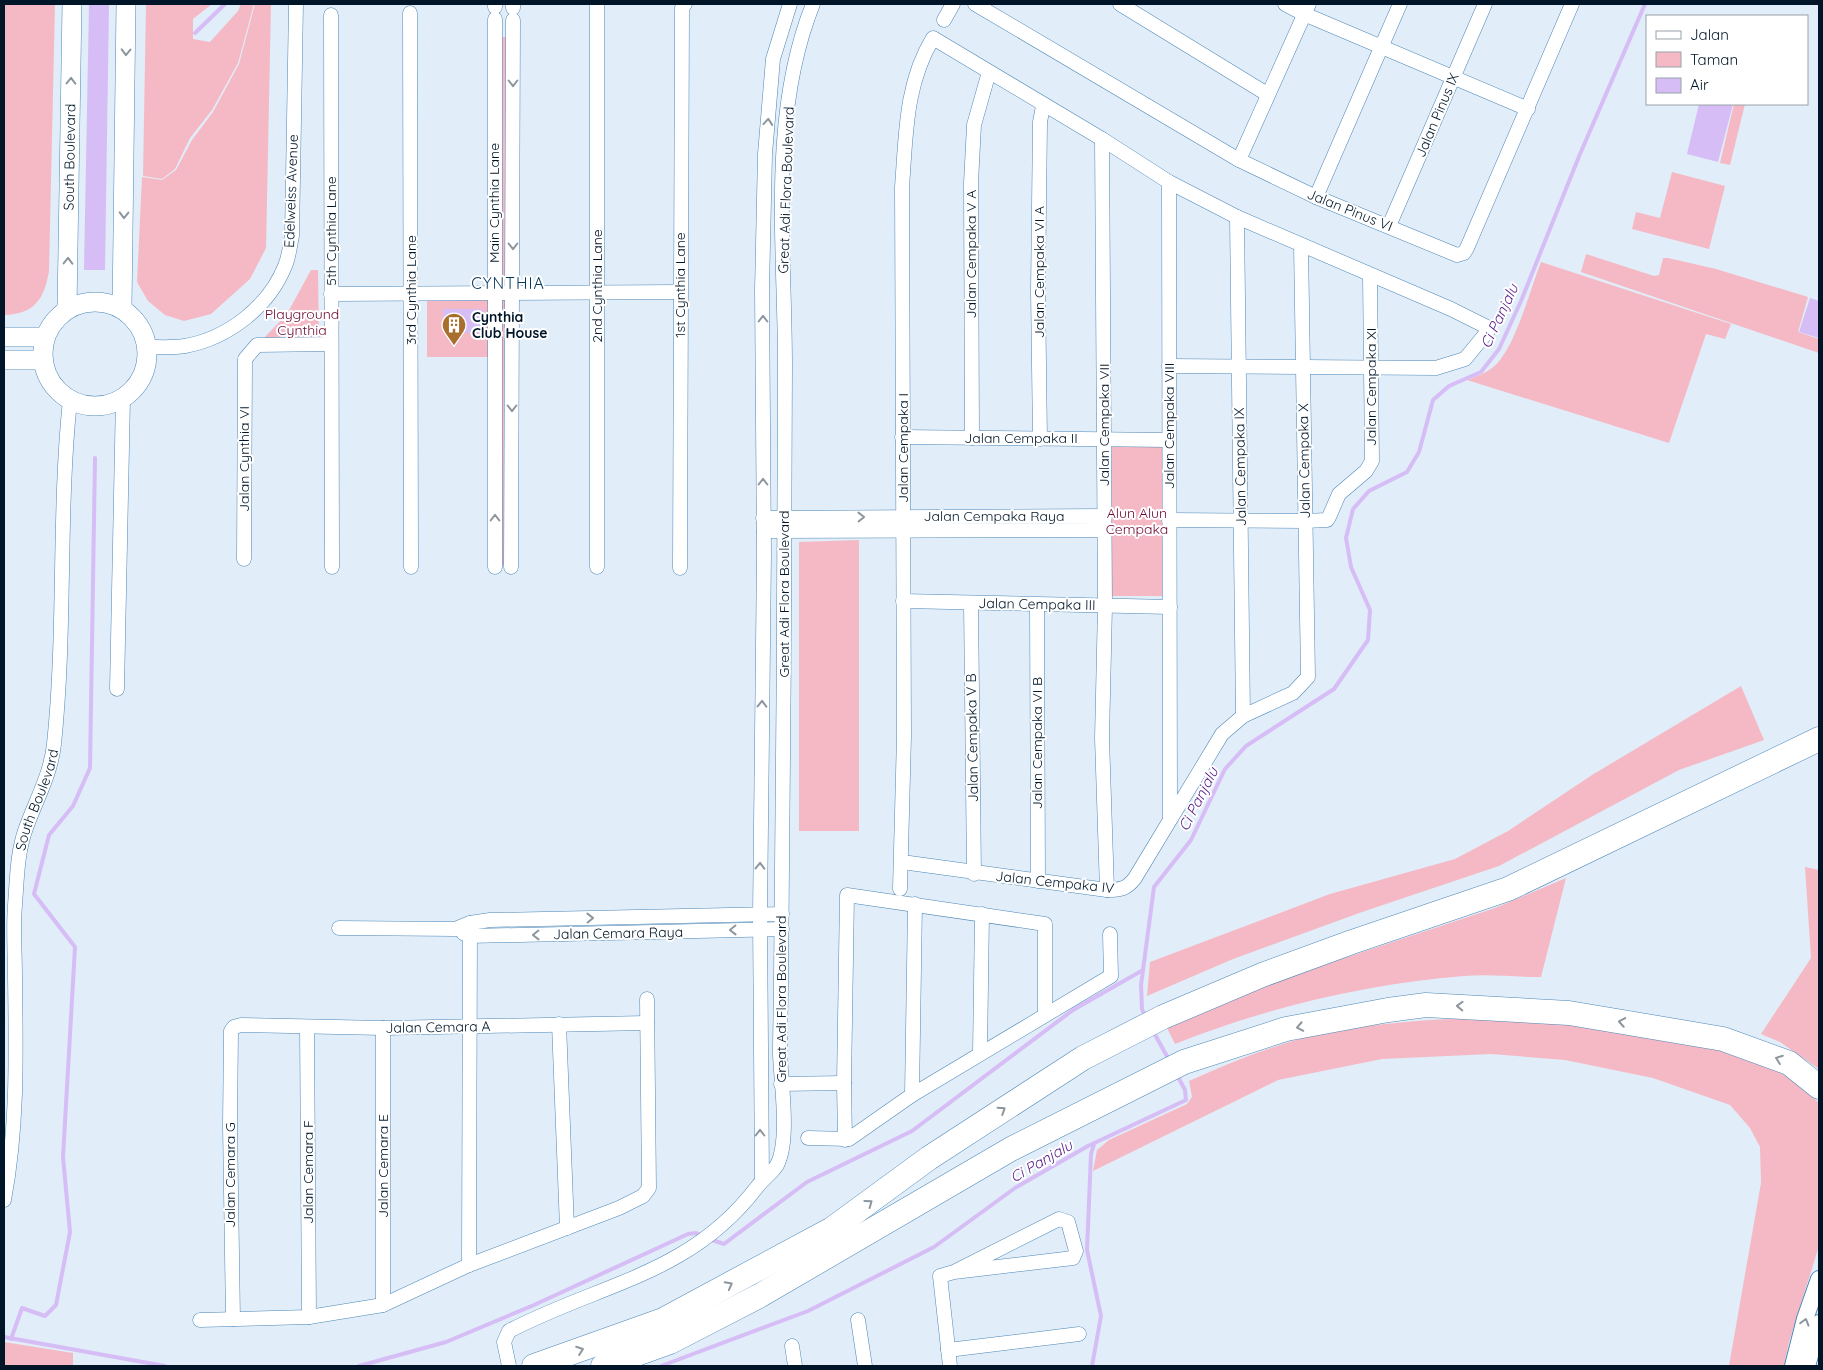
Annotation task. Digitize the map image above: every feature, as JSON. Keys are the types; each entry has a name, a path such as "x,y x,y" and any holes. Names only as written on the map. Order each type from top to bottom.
{"highway":[{"path":"534,1366 664,1320 832,1229 929,1158 1083,1058 1163,1017 1262,975 1334,948 1508,889 1819,740"},
{"path":"603,1366 670,1342 759,1296 1011,1150 1184,1062 1286,1030 1388,1010 1426,1005 1568,1013 1723,1039 1789,1063 1819,1087"}],"main road":[{"name":"South Boulevard","path":"67,310 72,4"},
{"path":"122,309 126,4"},
{"path":"89,301 112,304 122,309 139,325 147,347 147,359 142,376 132,391 123,398 102,406 91,406 70,400 52,383 43,360 45,337 50,326 67,310 89,301"},
{"path":"4,337 45,337"},
{"path":"4,360 43,360"}],"street":[{"name":"Edelweiss Avenue","path":"147,347 186,346 216,335 248,318 270,294 286,265 292,236 296,4"},
{"name":"2nd Cynthia Lane","path":"597,4 597,567"},
{"name":"1st Cynthia Lane","path":"680,568 682,8 685,4"},
{"name":"Great Adi Flora Boulevard","path":"762,1181 760,915 764,154 774,59 790,4"},
{"name":"Great Adi Flora Boulevard","path":"509,1366 504,1342 506,1334 512,1329 657,1268 708,1238 743,1206 762,1181 775,1168 782,1153 784,1137 781,1084 785,524 782,228 786,113 800,36 813,4"},
{"path":"944,20 954,4"},
{"name":"Jalan Pinus VI","path":"975,4 1239,160 1316,197 1457,255 1464,253 1528,108"},
{"path":"1120,4 1267,94"},
{"path":"1284,4 1307,9 1453,78 1528,108 1572,4"},
{"path":"1316,197 1400,4"},
{"name":"Jalan Pinus IX","path":"1389,226 1486,4"},
{"path":"1239,160 1267,94 1307,9"},
{"name":"Main Cynthia Lane","path":"495,10 495,567"},
{"name":"Main Cynthia Lane","path":"511,567 513,10"},
{"name":"3rd Cynthia Lane","path":"410,13 412,567"},
{"name":"5th Cynthia Lane","path":"331,15 332,567"},
{"name":"Jalan Cempaka I","path":"900,889 902,862 903,601 902,187 908,105 916,74 933,38 989,72"},
{"path":"989,72 1043,106 1102,139 1169,182 1237,217 1485,326 1488,331 1465,359 1436,368 1169,366"},
{"name":"Jalan Cempaka V A","path":"972,438 971,183 974,125 989,72"},
{"name":"Jalan Cempaka VI A","path":"1040,439 1038,290 1040,122 1043,106"},
{"name":"Jalan Cempaka VII","path":"1102,139 1105,523 1102,738 1107,890"},
{"path":"764,154 785,154"},
{"name":"Jalan Cempaka VIII","path":"1169,182 1170,819"},
{"name":"Jalan Cempaka IX","path":"1237,217 1243,716"},
{"name":"Jalan Cempaka X","path":"1301,245 1308,677"},
{"name":"Jalan Cempaka XI","path":"1305,521 1327,520 1339,494 1366,471 1372,461 1370,276"},
{"path":"331,294 680,292"},
{"name":"Jalan Cynthia VI","path":"244,559 245,359 257,345 331,344"},
{"path":"117,689 123,398"},
{"name":"South Boulevard","path":"4,1200 11,1160 14,1119 15,907 18,865 25,830 48,773 55,744 64,459 70,400"},
{"name":"Jalan Cempaka II","path":"902,437 1169,440"},
{"path":"1169,520 1305,521"},
{"name":"Jalan Cempaka Raya","path":"763,524 1105,523"},
{"name":"Jalan Cempaka III","path":"903,601 1170,607"},
{"name":"Jalan Cempaka V B","path":"971,603 974,874"},
{"name":"Jalan Cempaka VI B","path":"1036,605 1038,882"},
{"name":"Jalan Cempaka IV","path":"902,862 974,874 1107,890 1118,890 1128,887 1136,878 1214,744 1243,716 1293,692 1308,677"},
{"path":"845,1140 847,895 1044,924 1045,1015"},
{"path":"912,1095 915,904"},
{"name":"Jalan Cemara Raya","path":"470,930 498,920 782,914"},
{"path":"980,1053 982,914"},
{"name":"Jalan Cemara Raya","path":"339,928 470,930 782,929"},
{"path":"469,1265 470,930"},
{"path":"808,1138 845,1140 912,1095 980,1053 1111,976 1110,934"},
{"path":"200,1320 309,1317 383,1305 469,1265 619,1208 643,1196 649,1188 646,999"},
{"name":"Jalan Cemara A","path":"231,1030 241,1025 383,1028 647,1023"},
{"path":"559,1024 567,1228"},
{"name":"Jalan Cemara F","path":"307,1027 309,1317"},
{"name":"Jalan Cemara E","path":"383,1028 383,1305"},
{"name":"Jalan Cemara G","path":"231,1030 230,1126 233,1319"},
{"path":"781,1084 844,1083"},
{"path":"950,1366 940,1276 954,1272 1073,1258 1076,1251 1068,1222 1059,1219 954,1272"},
{"path":"1794,1366 1805,1319 1819,1279"},
{"path":"858,1320 865,1366"},
{"path":"1807,1366 1819,1323"},
{"path":"948,1350 1079,1334"},
{"path":"792,1346 795,1366"}],"green space":[{"path":"4,4 55,4 49,271 44,290 36,304 23,312 4,315"},
{"path":"146,4 212,4 193,19 193,39 210,42 238,11 241,4 254,4 238,63 212,110 190,138 175,169 162,179 143,176"},
{"path":"255,4 271,4 266,248 250,279 211,314 184,321 165,315 148,301 137,282 142,177 162,180 176,170 192,140 213,112 239,64"},
{"path":"498,37 510,37 510,290 498,290"},
{"path":"1734,105 1745,105 1730,165 1720,163"},
{"path":"1672,172 1725,186 1709,249 1632,229 1636,212 1660,218"},
{"path":"1586,254 1654,276 1659,275 1663,258 1668,258 1716,269 1808,297 1798,332 1819,339 1819,353 1581,272"},
{"path":"1541,262 1731,324 1725,339 1706,334 1669,443 1467,380 1485,372 1500,360 1518,326"},
{"name":"Playground Cynthia","path":"311,270 318,270 319,339 264,338 287,314"},
{"path":"427,296 491,296 491,357 427,357"},
{"path":"498,296 510,296 510,565 498,565"},
{"name":"Alun Alun Cempaka","path":"1112,445 1162,445 1162,596 1111,596"},
{"path":"859,540 859,831 799,831 799,542"},
{"path":"1741,686 1764,740 1679,770 1499,866 1362,912 1233,959 1147,996 1150,962 1330,894 1455,859 1508,831 1592,775"},
{"path":"1805,867 1819,870 1819,1069 1780,1042 1761,1034 1811,958"},
{"path":"1566,878 1541,977 1464,976 1354,991 1281,1008 1175,1044 1166,1026 1284,978 1495,908"},
{"path":"1503,1017 1550,1019 1703,1045 1742,1055 1793,1079 1819,1103 1819,1246 1789,1342 1784,1366 1729,1366 1761,1183 1760,1147 1750,1128 1730,1105 1653,1078 1565,1060 1491,1054 1382,1059 1278,1080 1093,1171 1097,1150 1109,1140 1187,1104 1192,1097 1189,1081 1257,1053 1324,1033 1375,1025 1426,1020"},
{"path":"4,1342 73,1353 73,1366 4,1366"}],"water":[{"path":"89,4 109,4 105,270 84,270"},
{"path":"1699,105 1733,105 1718,162 1687,154"},
{"path":"1810,298 1819,301 1819,338 1799,332"},
{"path":"443,309 483,309 483,333 443,333"}],"waterway":[{"path":"195,33 225,4"},
{"name":"Ci Panjalu","path":"1146,1018 1142,1009 1141,985 1154,887 1191,840 1225,769 1246,746 1334,689 1368,640 1370,610 1351,567 1346,538 1353,509 1369,491 1407,472 1419,452 1433,400 1449,386 1481,372 1499,349 1521,301 1580,154 1645,4"},
{"path":"11,1339 22,1308 45,1316 56,1305 70,1232 63,1157 75,947 34,894 49,835 73,806 90,768 95,458"},
{"path":"709,1239 724,1244 807,1182 912,1131 1073,1010 1143,970"},
{"name":"Ci Panjalu","path":"1153,1031 1169,1060"},
{"name":"Ci Panjalu","path":"661,1366 808,1311 934,1247 1015,1188 1088,1146 1186,1100 1185,1090 1177,1075"},
{"path":"1092,1366 1101,1316 1087,1250 1091,1154 1094,1144"},
{"path":"359,1366 446,1342 534,1305 688,1234 696,1233 702,1236"},
{"path":"4,1337 165,1366"}],"place":[{"name":"Cynthia Club House","path":"454,346"}],"district":[{"name":"CYNTHIA","path":"508,283"}]}
